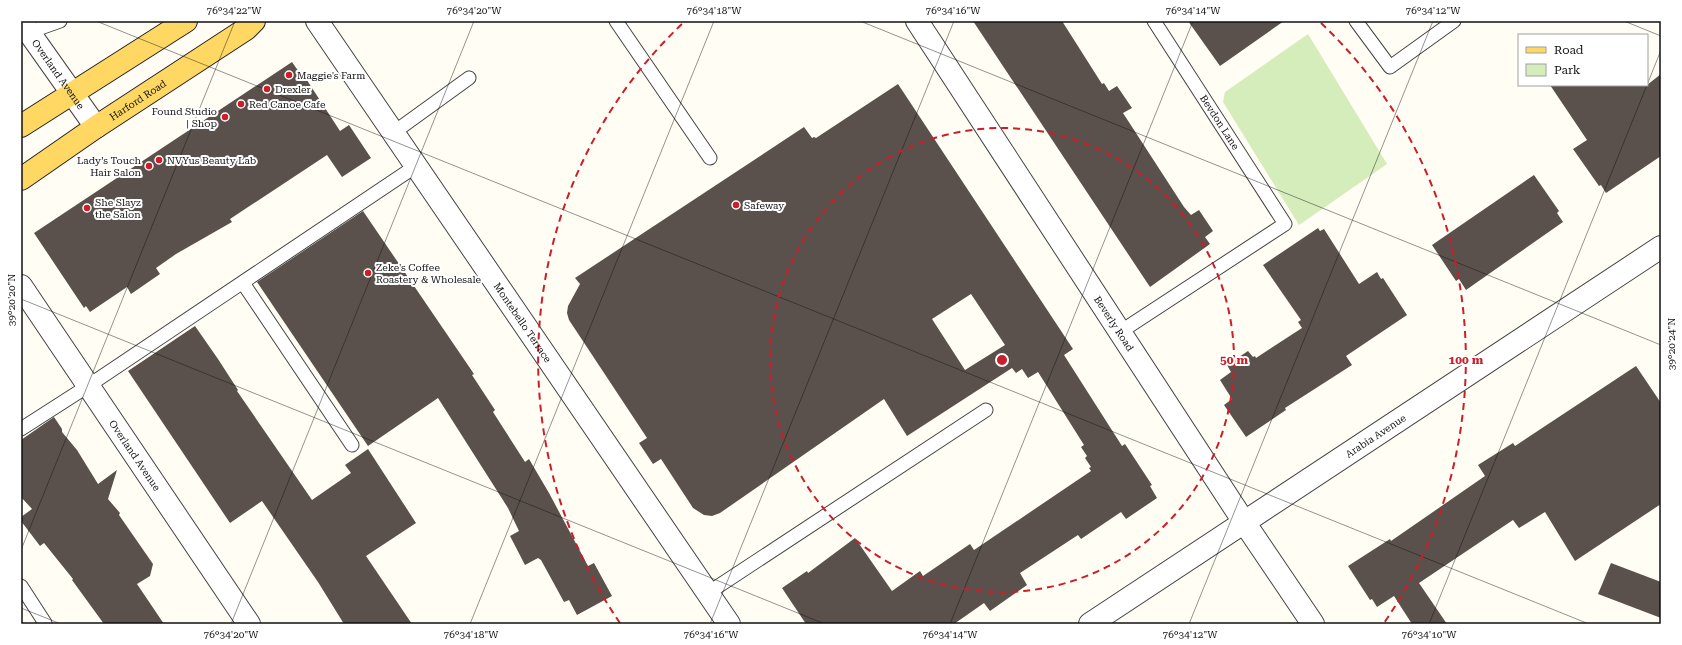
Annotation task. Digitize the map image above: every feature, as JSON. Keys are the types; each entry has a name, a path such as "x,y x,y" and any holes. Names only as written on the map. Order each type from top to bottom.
{"main road":[{"path":"21,126 186,21"},
{"name":"Harford Road","path":"21,180 96,127 246,29 254,21"}],"street":[{"name":"Montebello Terrace","path":"317,21 729,624"},
{"name":"Beverly Road","path":"917,21 1244,522 1313,624"},
{"name":"Overland Avenue","path":"25,26 96,127"},
{"name":"Arabia Avenue","path":"1090,624 1661,247"},
{"name":"Overland Avenue","path":"21,286 249,624"}],"lane":[{"path":"25,26 60,21"},
{"path":"616,21 710,158"},
{"name":"Bevdon Lane","path":"1120,332 1285,224 1154,21"},
{"path":"1356,21 1390,67 1454,21"},
{"path":"394,133 469,78"},
{"path":"21,429 243,283 416,166"},
{"path":"243,283 352,445"},
{"path":"708,593 986,410"},
{"path":"21,586 45,623"}],"green space":[{"path":"1308,34 1387,164 1299,225 1223,102 1225,92"}],"building":[{"path":"973,21 1062,21 1102,84 1104,83 1109,91 1117,86 1132,108 1123,113 1184,207 1191,215 1199,210 1213,231 1205,237 1210,244 1150,287"},
{"path":"1188,21 1284,21 1220,66"},
{"path":"292,62 299,72 301,71 340,131 349,125 371,158 342,177 327,155 230,219 232,222 176,254 156,268 160,274 131,294 127,287 90,312 86,306 84,308 34,233"},
{"path":"1661,74 1661,156 1606,193 1601,185 1599,186 1573,149 1587,140 1551,86 1648,86 1648,84"},
{"path":"898,84 1073,349 1064,355 1122,446 1125,444 1152,485 1150,486 1157,498 1126,519 1121,512 1081,539 1078,535 1020,573 1027,585 990,611 984,603 954,624 806,624 782,588 807,571 808,573 855,538 892,591 920,571 923,576 970,544 974,550 1091,471 1089,468 1091,467 1085,458 1087,456 1081,447 1084,445 1038,372 1028,378 1022,369 1016,373 1012,368 907,436 884,399 720,513 712,516 704,515 693,508 661,459 653,464 639,443 647,438 569,320 567,313 568,306 580,284 575,278 804,127 812,138 816,138","holes":["971,294 1005,345 965,370 932,319"]},
{"path":"1534,175 1559,211 1557,213 1563,222 1466,290 1459,279 1456,281 1432,245"},
{"path":"363,211 474,374 472,375 495,410 493,412 525,462 529,459 588,566 594,563 612,596 577,615 569,600 564,602 541,560 538,558 525,565 510,536 519,531 508,508 438,398 368,446 257,282"},
{"path":"1318,228 1320,231 1324,229 1359,284 1377,272 1381,279 1383,278 1407,315 1346,356 1352,365 1285,408 1286,410 1246,437 1224,405 1232,399 1220,380 1231,372 1227,365 1248,351 1253,357 1255,356 1256,358 1302,328 1298,322 1301,320 1263,265"},
{"path":"195,326 218,359 238,390 237,391 312,500 351,473 345,465 368,449 416,523 366,556 412,624 344,624 318,582 262,501 230,523 128,371"},
{"path":"1636,366 1661,403 1661,504 1575,561 1545,512 1519,528 1513,520 1419,583 1447,624 1412,624 1394,596 1377,607 1372,599 1370,600 1348,566 1390,539 1391,541 1485,476 1478,465 1513,443 1515,446"},
{"path":"54,417 62,429 62,432 77,450 98,484 117,470 108,499 120,513 119,515 153,564 150,576 137,584 164,624 104,624 72,580 73,579 44,543 40,546 21,521 21,517 32,509 21,497 21,440"},
{"path":"1611,563 1661,582 1661,618 1598,594"}],"place":[{"name":"Maggie's Farm","path":"289,75"},
{"name":"Drexler","path":"267,89"},
{"name":"Red Canoe Cafe","path":"241,104"},
{"name":"Found Studio | Shop","path":"225,117"},
{"name":"NVYus Beauty Lab","path":"159,160"},
{"name":"Lady’s Touch Hair Salon","path":"149,166"},
{"name":"Safeway","path":"736,205"},
{"name":"She Slayz the Salon","path":"87,208"},
{"name":"Zeke's Coffee Roastery & Wholesale","path":"368,273"}]}
